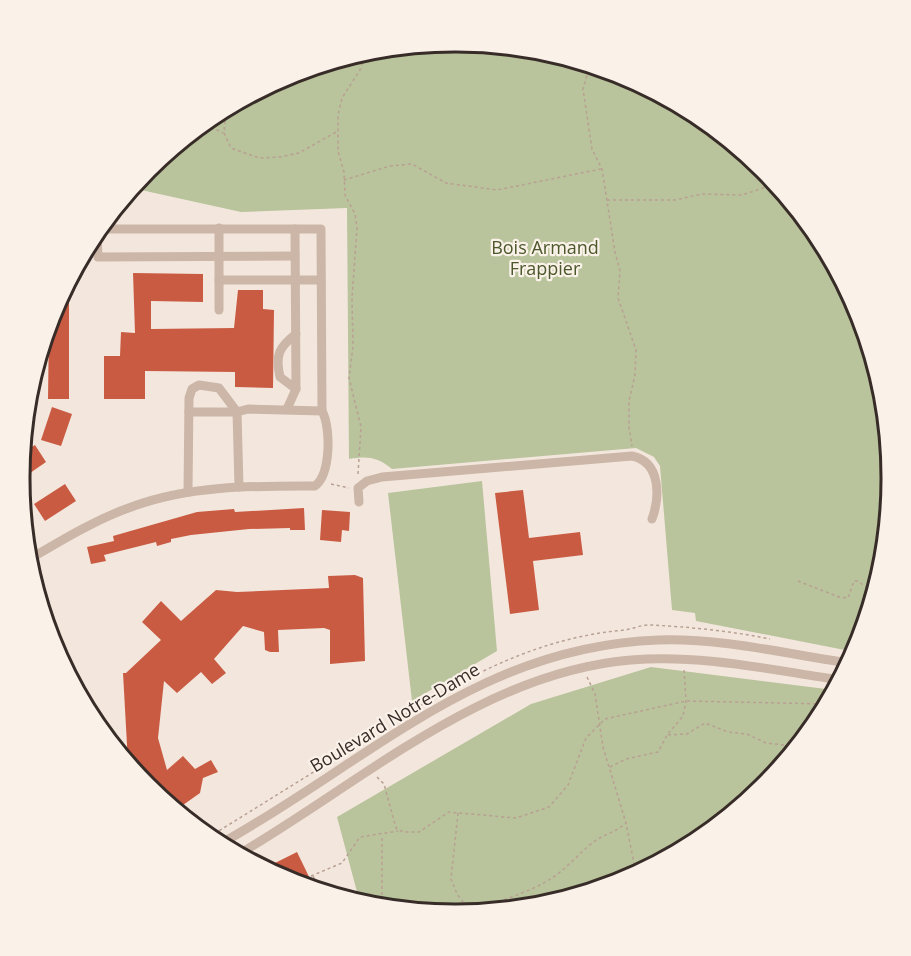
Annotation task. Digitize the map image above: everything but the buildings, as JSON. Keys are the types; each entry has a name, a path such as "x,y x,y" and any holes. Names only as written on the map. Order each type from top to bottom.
{"street":[{"path":"219,228 219,310"},
{"path":"287,409 296,389 295,229"},
{"path":"37,555 111,515 144,502 188,492 318,483 327,459 326,423 322,411 321,229 110,230"},
{"path":"98,248 98,257 296,256"},
{"path":"219,280 321,280"},
{"path":"296,334 280,347 279,353 280,377 296,389"},
{"path":"188,492 190,391 199,385 219,388 237,412 239,487"},
{"path":"189,412 237,412 244,409 322,411"},
{"path":"359,502 358,488 367,481 381,477 632,456 643,460 654,476 657,501 652,519"},
{"name":"Boulevard Notre-Dame","path":"229,838 469,689 551,656 610,644 667,640 738,647 839,662"},
{"name":"Boulevard Notre-Dame","path":"248,849 458,717 505,692 557,673 610,662 668,659 715,662 830,679"}],"path":[{"path":"318,483 358,488 361,428 349,378 353,346 352,298 357,228 355,214 345,195 338,151 338,131 342,98 362,63"},
{"path":"588,74 583,89 592,148 602,169 615,252 621,271 618,298 636,350 635,375 629,401 632,456"},
{"path":"225,120 224,133 231,148 260,158 298,153 338,131"},
{"path":"213,128 224,133"},
{"path":"344,180 390,166 412,164 446,183 496,190 602,169"},
{"path":"607,201 675,200 702,194 742,195 766,187"},
{"path":"798,581 839,597 848,598 854,581 858,581 867,588"},
{"path":"592,634 633,630 650,625 694,628"},
{"path":"610,767 633,756 656,753 683,716 686,700 684,666"},
{"path":"587,673 595,694 603,747 626,823 634,864"},
{"path":"314,879 312,876 342,863 351,852 356,838 398,830 419,832 441,819 445,814 458,812 480,817 516,818 549,807 568,785 586,738 600,722 618,715 686,700 816,704"},
{"path":"667,735 687,734 705,723 775,744 789,742"},
{"name":"Boulevard Notre-Dame","path":"218,831 357,746"},
{"path":"377,775 384,784 398,830"},
{"path":"458,812 450,879 464,904"},
{"path":"503,901 552,878 580,853 599,839 618,831 626,823"},
{"path":"382,834 382,897"}],"green space":[{"name":"Bois Armand Frappier","path":"428,53 483,53 566,67 644,96 715,140 775,197 809,242 824,265 849,315 867,368 880,450 880,506 867,588 845,650 696,621 695,613 672,610 660,466 654,457 636,448 392,469 372,458 349,459 347,208 241,212 142,190 196,140 267,96 345,67 400,56"},
{"path":"482,481 497,651 412,701 388,493"},
{"path":"651,667 825,689 793,737 775,759 736,798 692,832 644,860 566,889 511,900 456,904 428,903 357,892 337,817 531,704"}]}
